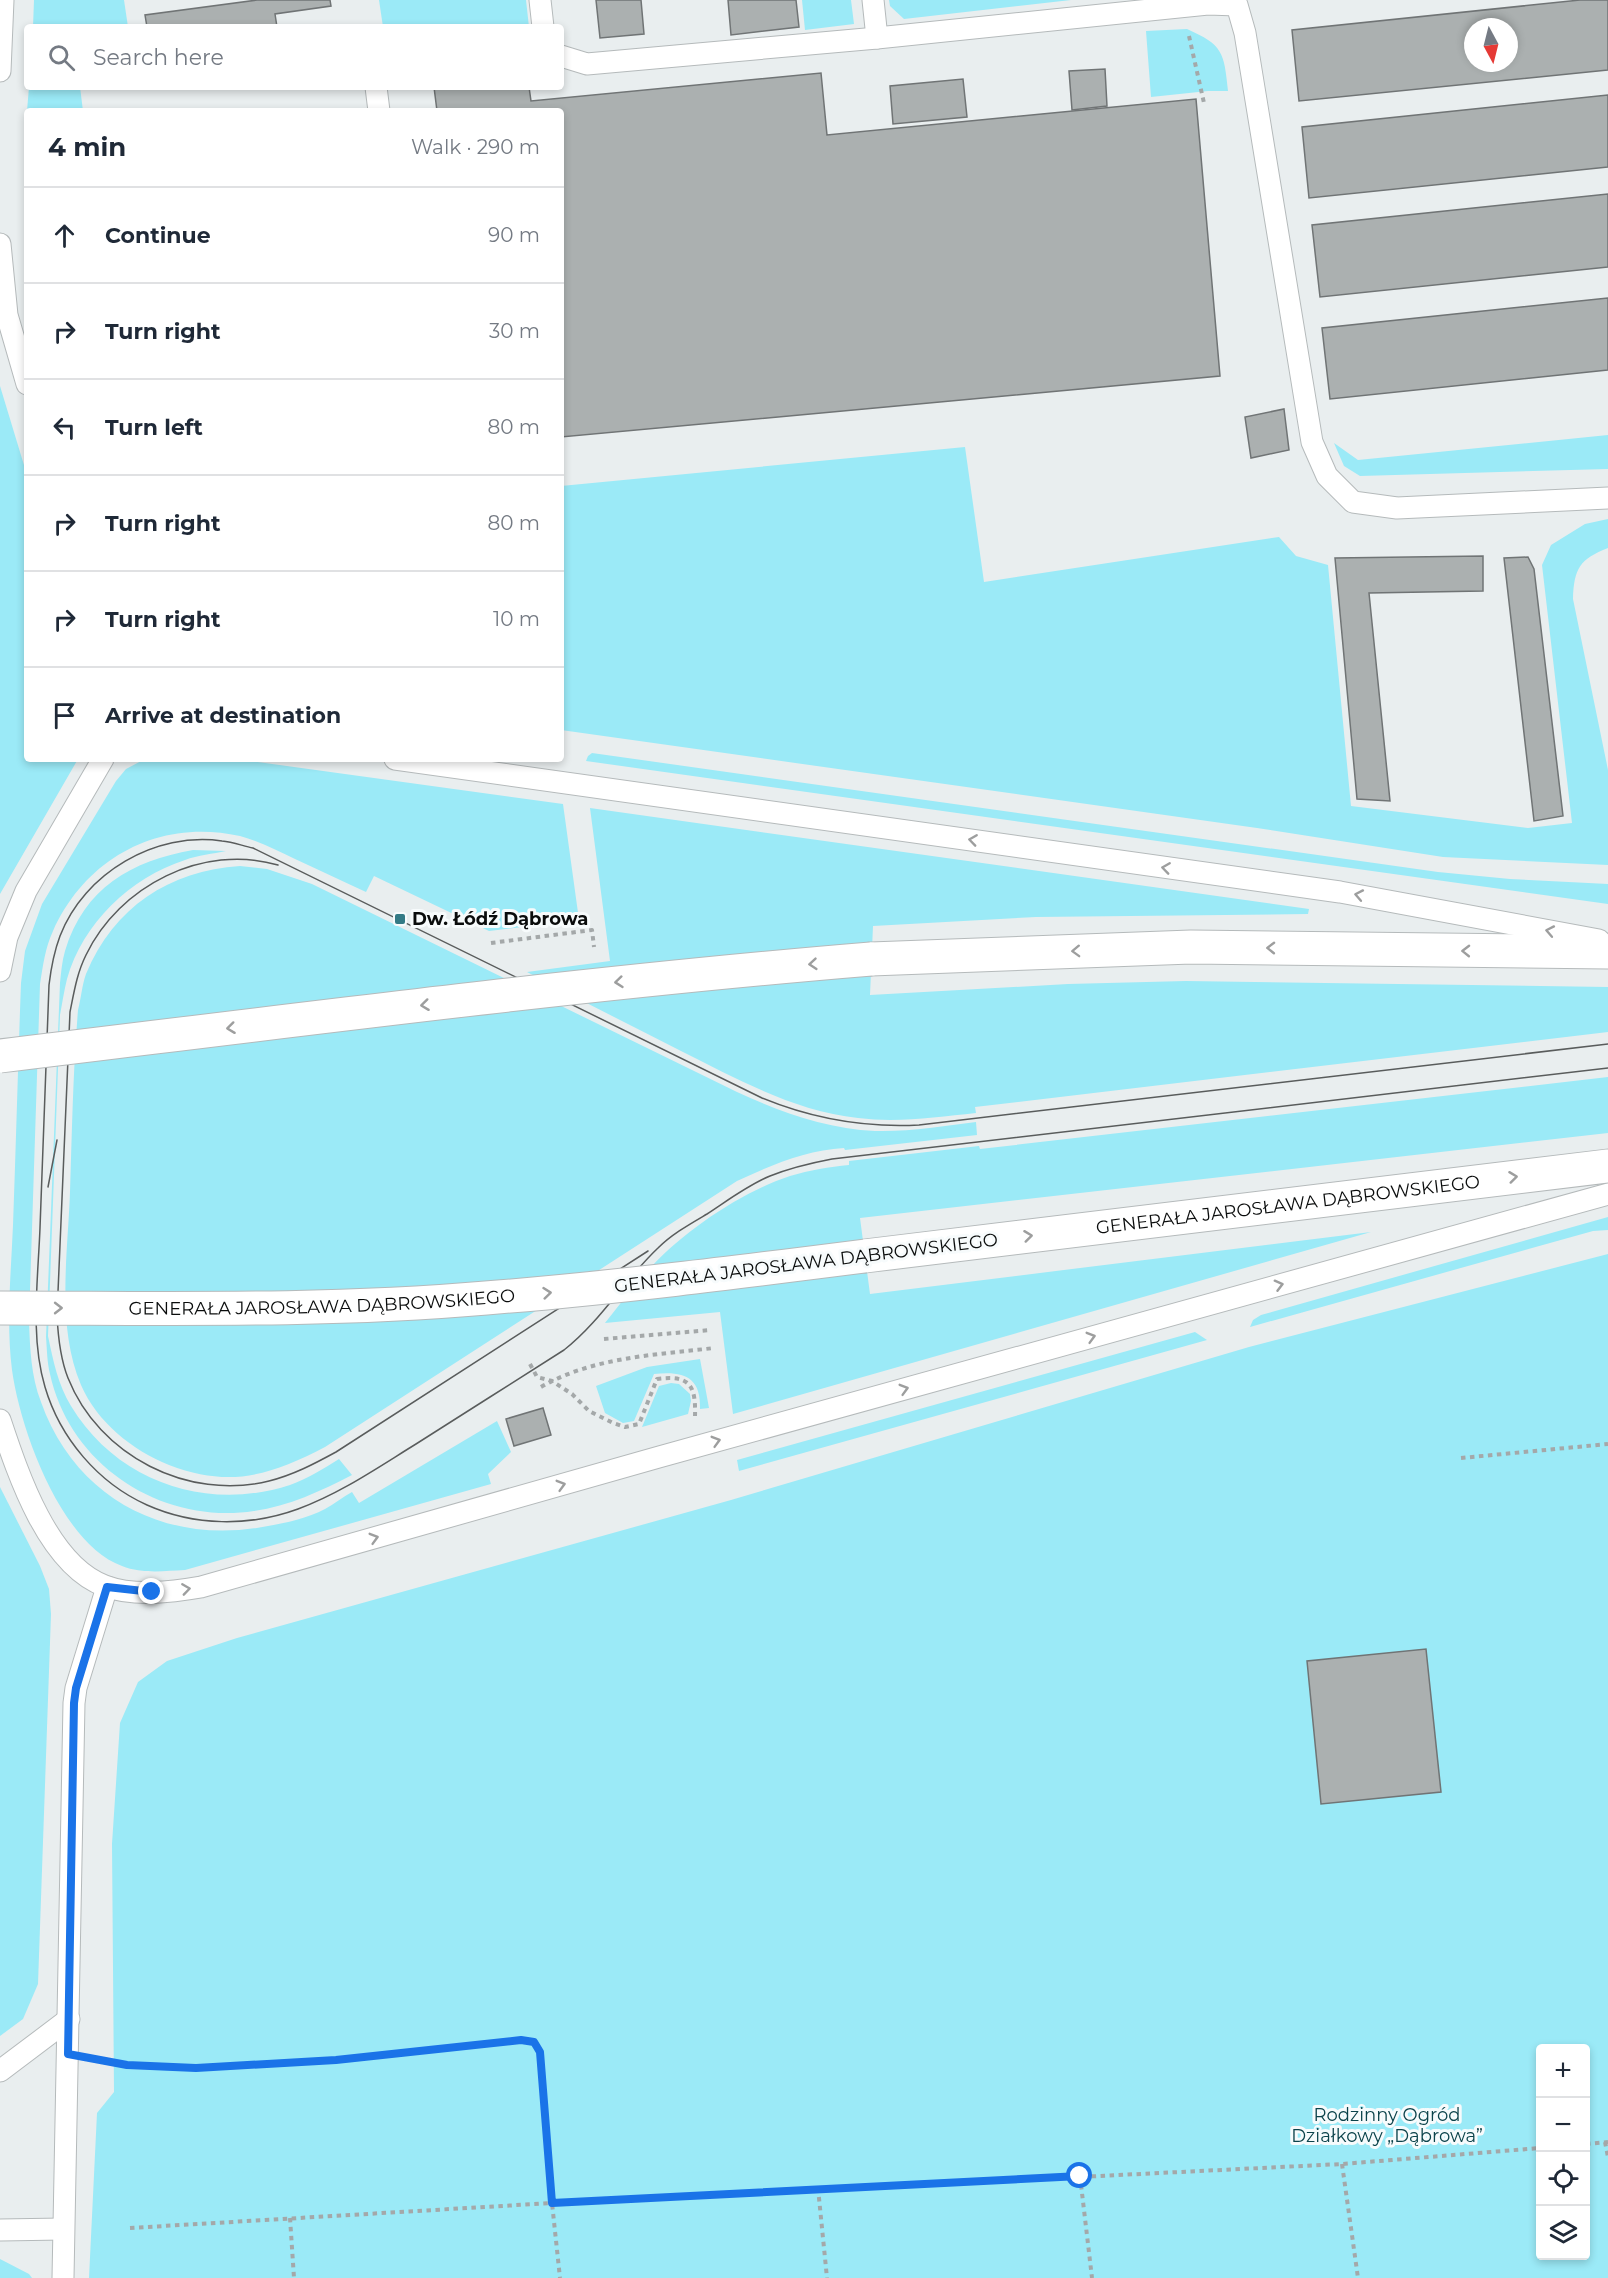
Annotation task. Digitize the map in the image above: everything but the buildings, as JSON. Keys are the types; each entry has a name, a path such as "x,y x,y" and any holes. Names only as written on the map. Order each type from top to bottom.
{"main road":[{"path":"0,1056 579,986 871,959 1191,947 1608,952"},
{"name":"GENERAŁA JAROSŁAWA DĄBROWSKIEGO","path":"0,1308 240,1309 463,1300 670,1281 1608,1166"}],"lane":[{"path":"0,71 3,0"},
{"path":"540,0 543,24"},
{"path":"873,0 877,38"},
{"path":"564,57 587,64 877,38 1183,6 1237,5 1245,33 1312,442 1327,476 1353,502 1396,508 1608,498"},
{"path":"376,90 379,108"},
{"path":"0,244 7,315 24,374"},
{"path":"0,971 7,937 26,891 101,762"},
{"path":"416,762 1340,892 1608,942"},
{"path":"0,1420 32,1504 63,1555 78,1571 107,1587 152,1592 201,1587 1608,1194"},
{"path":"63,2278 74,1703 76,1688 107,1587"},
{"path":"0,2071 69,2019"},
{"path":"0,2230 63,2229"}],"path":[{"path":"1183,6 1204,103"},
{"path":"491,943 592,930"},
{"path":"604,1339 711,1330"},
{"path":"541,1387 590,1365 714,1348"},
{"path":"530,1364 537,1377 552,1381 572,1394 589,1411 626,1427 639,1424 657,1379 674,1377 686,1381 692,1387 696,1398 695,1420"},
{"path":"1461,1458 1608,1444"},
{"path":"68,2054 127,2065 196,2068 336,2060 521,2040 534,2042 540,2052 552,2203 561,2278"},
{"path":"1590,2144 1607,2142 1608,2157"},
{"path":"130,2228 818,2188 1342,2164 1536,2148"},
{"path":"1342,2164 1358,2278"},
{"path":"1080,2176 1092,2278"},
{"path":"818,2188 827,2278"},
{"path":"290,2218 294,2278"}],"green space":[{"path":"34,0 124,0 128,24 33,24"},
{"path":"379,0 526,0 529,24 383,24"},
{"path":"802,0 851,0 854,24 805,30"},
{"path":"889,0 1071,0 904,19 890,6"},
{"path":"1187,29 1208,40 1220,51 1228,91 1151,97 1146,31"},
{"path":"29,90 80,90 83,108 27,108"},
{"path":"0,386 24,465 24,762 76,762 0,894"},
{"path":"1608,435 1608,469 1360,476 1344,466 1334,443 1358,460"},
{"path":"965,447 984,582 1279,537 1296,556 1328,565 1351,806 1528,828 1572,823 1542,565 1551,545 1585,524 1608,519 1608,548 1591,556 1580,566 1575,580 1573,599 1608,770 1608,865 1443,857 1257,828 564,730 564,486"},
{"path":"592,753 1438,872 1510,879 1608,884 1608,904 586,761"},
{"path":"139,762 258,762 563,804 579,920 489,931 374,876 366,892 254,841 240,836 210,832 182,833 154,839 129,849 106,864 85,882 67,905 48,944 40,984 29,1321 32,1362 41,1402 57,1436 77,1466 102,1490 130,1508 161,1521 195,1529 231,1530 268,1526 304,1518 325,1509 352,1492 359,1503 497,1421 511,1452 488,1474 491,1484 185,1570 145,1571 122,1566 100,1554 80,1534 62,1510 34,1452 24,1422 12,1370 9,1334 21,983 25,951 42,904 116,781 126,769"},
{"path":"590,808 1309,909 1308,914 1036,917 873,926 870,995 1068,984 1186,981 1608,987 1608,1032 975,1107 976,1113 917,1119 858,1118 811,1109 745,1083 527,972 610,961"},
{"path":"193,850 226,851 190,858 165,868 128,891 111,905 84,939 67,979 60,1015 48,1336 59,1381 71,1406 90,1432 113,1454 139,1472 167,1484 196,1492 227,1495 259,1492 290,1485 309,1477 339,1459 352,1475 329,1487 280,1506 254,1511 220,1513 186,1508 154,1498 125,1482 99,1461 77,1436 61,1407 50,1374 48,1360 46,1337 60,983 65,951 73,929 84,910 113,881 130,870 150,862"},
{"path":"240,866 267,869 312,884 737,1092 787,1113 839,1127 875,1131 913,1130 976,1122 977,1135 845,1150 844,1148 830,1149 789,1159 763,1169 737,1181 325,1447 305,1457 267,1472 249,1476 211,1476 169,1465 129,1443 96,1411 81,1385 68,1339 65,1289 78,1010 86,974 98,950 128,912 167,885 214,869"},
{"path":"1608,1077 1608,1133 860,1218 870,1294 1371,1232 733,1414 720,1312 605,1323 666,1252 716,1213 772,1183 805,1172 849,1165 849,1161 979,1146 980,1149"},
{"path":"1608,1217 1608,1230 1593,1231 1250,1327 1253,1320 1261,1315"},
{"name":"Rodzinny Ogród Działkowy „Dąbrowa”","path":"1608,1254 1608,2278 89,2278 97,2113 114,2092 112,1844 120,1723 138,1682 167,1661 237,1638 731,1500 1249,1347"},
{"path":"1195,1332 1207,1340 739,1471 737,1460"},
{"path":"700,1359 709,1408 700,1409 697,1389 688,1378 664,1373 654,1374 634,1421 623,1423 605,1413 596,1386 647,1367"},
{"path":"679,1384 690,1394 688,1414 642,1427 659,1386"},
{"path":"0,1487 40,1566 49,1589 51,1614 38,1984 23,2019 0,2036"},
{"path":"0,2259 29,2274 32,2278 0,2278"}],"tram line":[{"path":"1608,1044 919,1125 858,1123 819,1117 762,1098 253,848 222,841 197,840 172,843 148,850 125,861 104,876 86,893 71,913 54,954 49,985 37,1288 36,1328 40,1368 52,1406 71,1441 97,1471 129,1496 165,1512 184,1517 222,1522 260,1519 298,1509 344,1488 564,1350 590,1326 646,1260 669,1238 746,1189 785,1171 832,1159 1608,1068"},
{"path":"278,865 250,860 221,860 193,866 166,876 141,890 119,909 101,930 86,955 78,976 70,1012 57,1315 60,1347 68,1378 82,1406 101,1430 124,1450 150,1466 178,1478 208,1484 238,1486 278,1479 336,1452 648,1251"},
{"path":"48,1187 57,1140"}],"place":[{"name":"Dw. Łódź Dąbrowa","path":"400,919"}],"route":[{"path":"152,1592 107,1587 76,1688 68,2054 127,2065 196,2068 336,2060 521,2040 534,2042 540,2052 552,2203 1080,2176"}]}
